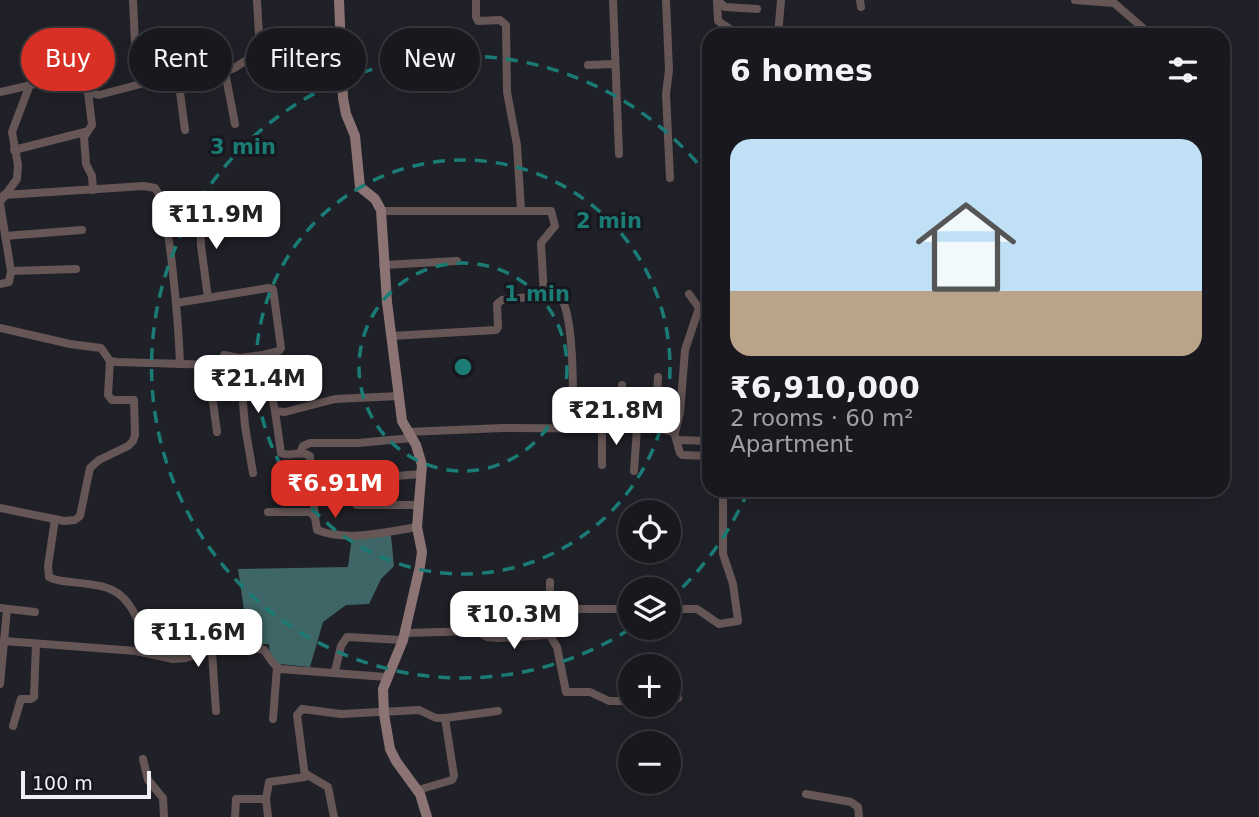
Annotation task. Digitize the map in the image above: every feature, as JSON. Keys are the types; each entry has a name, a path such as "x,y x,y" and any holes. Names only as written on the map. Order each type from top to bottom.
{"street":[{"path":"134,0 135,28"},
{"path":"257,0 259,28"},
{"path":"334,28 339,0"},
{"path":"476,0 478,21 500,20 506,25 507,92 517,145 521,210"},
{"path":"613,0 620,154"},
{"path":"666,0 669,70 666,94 670,178"},
{"path":"717,0 725,7 757,9"},
{"path":"717,0 718,21 728,28"},
{"path":"778,28 780,0"},
{"path":"1075,0 1114,3 1143,28"},
{"path":"588,65 615,64"},
{"path":"14,150 85,132 92,125 88,92 99,95 129,82"},
{"path":"0,92 21,89"},
{"path":"0,284 9,282 11,271 1,200 17,179 13,126 28,91"},
{"path":"180,91 185,131"},
{"path":"229,91 235,124"},
{"path":"341,91 355,136 359,181 381,211 383,265 402,421 422,465 416,527 422,552 404,637 383,688 390,749 418,790 426,817"},
{"path":"85,132 86,160 92,176 93,190"},
{"path":"1,200 151,186 159,192 176,303 180,364"},
{"path":"164,212 244,202 248,206 251,226"},
{"path":"200,207 201,246 208,298"},
{"path":"381,211 546,209 552,214 555,226 541,243 544,296"},
{"path":"5,236 82,230"},
{"path":"383,265 457,261"},
{"path":"11,271 76,270"},
{"path":"110,361 208,365 220,364 224,355 239,358 263,355 281,348 273,289 176,303"},
{"path":"689,293 699,308 685,350 676,437 682,456 702,456"},
{"path":"391,335 496,330 498,302 560,296 567,310 573,428"},
{"path":"0,328 101,348 110,361 109,398 134,400 135,435 128,446 99,460 90,468 80,516 70,521 0,508"},
{"path":"263,355 281,453 310,456 317,530 330,534 356,535 416,527"},
{"path":"239,358 247,443 252,456 253,473"},
{"path":"208,365 217,432"},
{"path":"655,429 658,377"},
{"path":"618,428 622,385"},
{"path":"275,411 285,412 335,399 399,396"},
{"path":"300,453 303,446 310,443 371,443 410,435 573,428 669,429 676,437 702,439"},
{"path":"602,428 602,465"},
{"path":"634,471 637,429"},
{"path":"358,479 422,474"},
{"path":"681,609 702,611 719,624 738,621 733,584 723,554 723,497"},
{"path":"357,505 418,505"},
{"path":"268,512 305,511 315,517"},
{"path":"55,519 48,566 49,577 99,585 128,600 146,636 145,653"},
{"path":"550,582 549,634 556,647 566,692 590,692 610,701 618,701"},
{"path":"0,684 4,641 3,608 35,612"},
{"path":"551,609 618,609"},
{"path":"335,671 341,646 347,637 404,637 477,631 487,637 498,638 549,634"},
{"path":"4,641 145,653 173,659 212,652 260,649 267,653 277,667 273,719"},
{"path":"13,726 21,699 34,697 36,645"},
{"path":"212,652 216,711"},
{"path":"277,667 386,677"},
{"path":"268,817 269,782 303,779 306,774 298,711 306,708 335,713 384,714 419,710 445,719 498,711"},
{"path":"418,790 446,783 454,776 445,719"},
{"path":"143,760 148,780 163,798 164,817"},
{"path":"306,774 328,787 334,817"},
{"path":"806,794 851,802 858,807 859,817"},
{"path":"236,817 236,799 267,799"}],"shaded area":[{"path":"352,536 391,536 394,566 381,579 369,604 346,605 323,622 310,667 270,663 269,644 249,645 238,569 348,567"}]}
